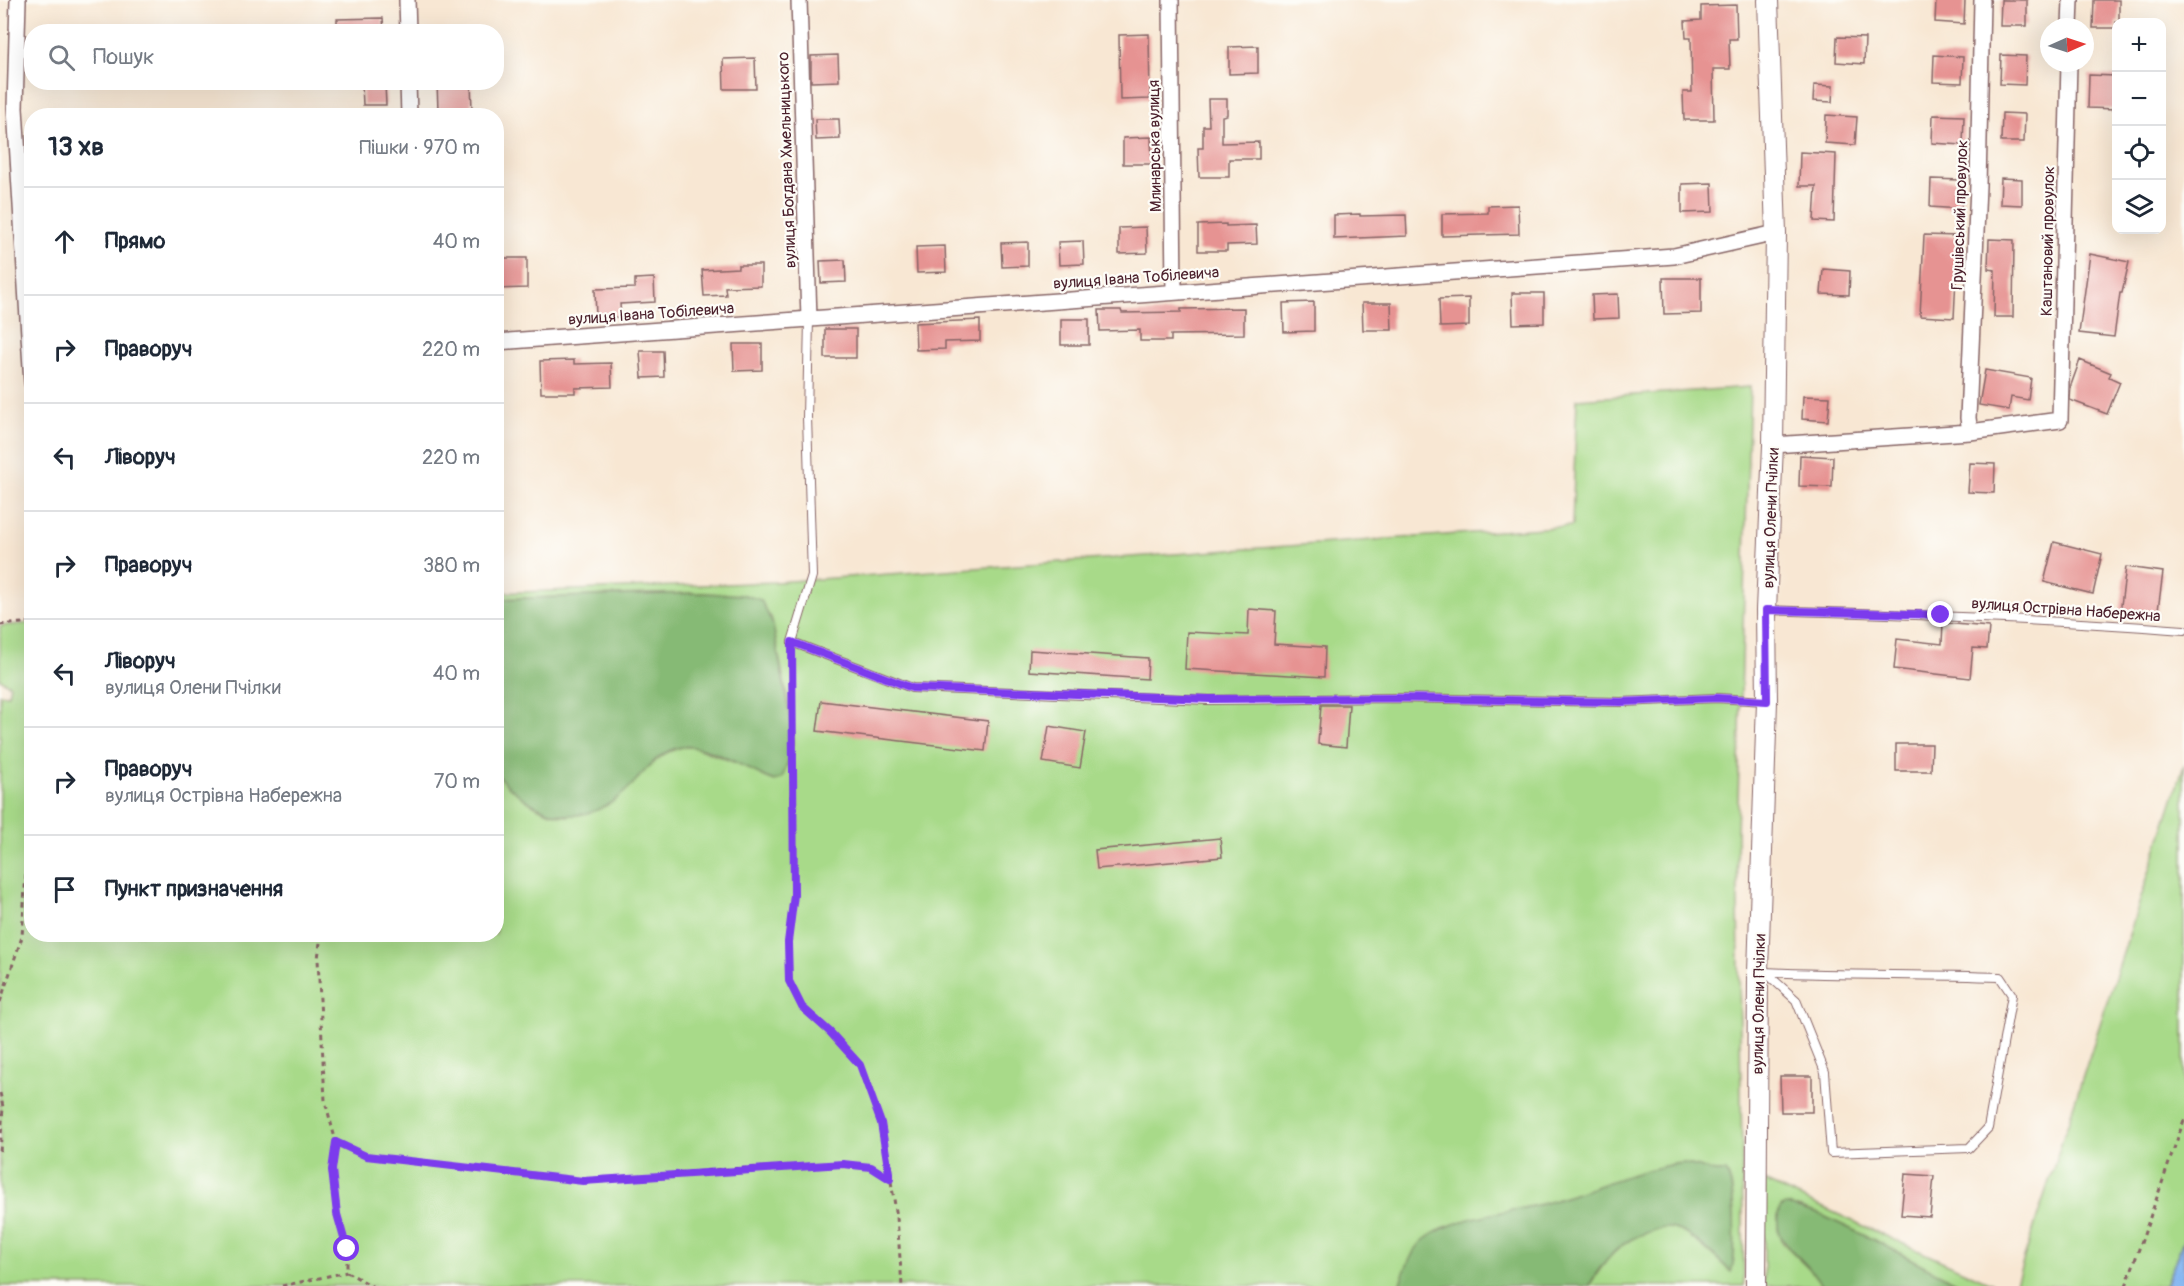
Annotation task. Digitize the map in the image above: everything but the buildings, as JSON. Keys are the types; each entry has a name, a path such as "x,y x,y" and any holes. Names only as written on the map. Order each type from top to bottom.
{"street":[{"path":"18,0 15,108 24,254"},
{"path":"407,0 408,24"},
{"name":"вулиця Богдана Хмельницького","path":"799,0 809,320"},
{"name":"Млинарська вулиця","path":"1171,0 1174,292"},
{"name":"вулиця Олени Пчілки","path":"1756,1286 1767,701 1766,610 1773,445 1776,234 1768,0"},
{"name":"Грушівський провулок","path":"1970,432 1968,418 1978,186 1982,0"},
{"path":"2070,18 2071,0"},
{"name":"Каштановий провулок","path":"1970,432 2060,420 2069,72"},
{"path":"408,90 409,108"},
{"name":"вулиця Івана Тобілевича","path":"504,341 1674,256 1776,234"},
{"path":"1773,445 1970,432"}],"lane":[{"path":"809,320 807,417 812,576 792,642 912,688 1209,699 1394,698 1621,702 1717,698 1767,701"},
{"name":"вулиця Острівна Набережна","path":"1766,610 1974,616 2184,630"},
{"path":"1761,972 2000,977 2012,995 1988,1128 1968,1148 1832,1153 1825,1071 1796,1000 1761,972"}],"path":[{"path":"0,625 24,623"},
{"path":"792,642 794,895 788,942 789,981 802,1007 830,1032 860,1065 881,1123 897,1217 902,1286"},
{"path":"0,1002 22,937 24,904"},
{"path":"320,942 318,959 325,1101 336,1142 332,1170 337,1214 347,1249 347,1272"},
{"path":"0,1093 3,1107 0,1152"},
{"path":"2126,1286 2184,1120"},
{"path":"336,1142 366,1156 583,1181 843,1164 871,1167 890,1179"},
{"path":"282,1286 347,1272 372,1286"}],"green space":[{"path":"1750,387 1737,835 1744,1286 1589,1286 1607,1260 1621,1246 1638,1236 1664,1228 1676,1229 1686,1234 1730,1271 1732,1270 1734,1219 1732,1190 1726,1172 1715,1172 1684,1163 1672,1164 1551,1202 1442,1228 1414,1251 1399,1286 0,1286 0,694 8,695 10,685 0,679 0,626 24,624 24,942 504,942 504,781 538,808 569,816 666,753 681,747 694,747 741,765 793,744 791,715 771,617 745,595 702,593 504,599 504,593 776,582 1572,526 1577,399"},
{"path":"702,593 745,595 761,600 773,625 792,729 791,755 782,778 775,781 713,753 682,747 673,749 659,758 611,803 594,811 577,815 560,814 528,801 504,782 504,599"},
{"path":"2184,765 2184,1239 2165,1286 2015,1286"},
{"path":"1684,1163 1715,1172 1726,1172 1731,1191 1734,1222 1734,1253 1731,1272 1687,1234 1676,1229 1664,1228 1639,1236 1621,1246 1606,1260 1589,1286 1399,1286 1409,1260 1420,1243 1453,1224 1537,1205 1652,1169"},
{"path":"1764,1181 1997,1286 1963,1286 1819,1214 1798,1207 1782,1206 1778,1215 1778,1229 1783,1243 1809,1268 1823,1286 1764,1286"},
{"path":"1787,1205 1819,1214 1963,1286 1823,1286 1781,1236 1778,1229 1779,1210 1782,1206"}],"water":[{"path":"2184,1239 2184,1286 2165,1286"}],"route":[{"path":"347,1249 337,1214 332,1170 336,1142 366,1156 583,1181 716,1170 843,1164 871,1167 890,1179 881,1123 860,1065 830,1032 802,1007 789,981 788,942 794,895 792,642 912,688 1209,699 1394,698 1621,702 1717,698 1767,701 1766,610 1941,615"}]}
